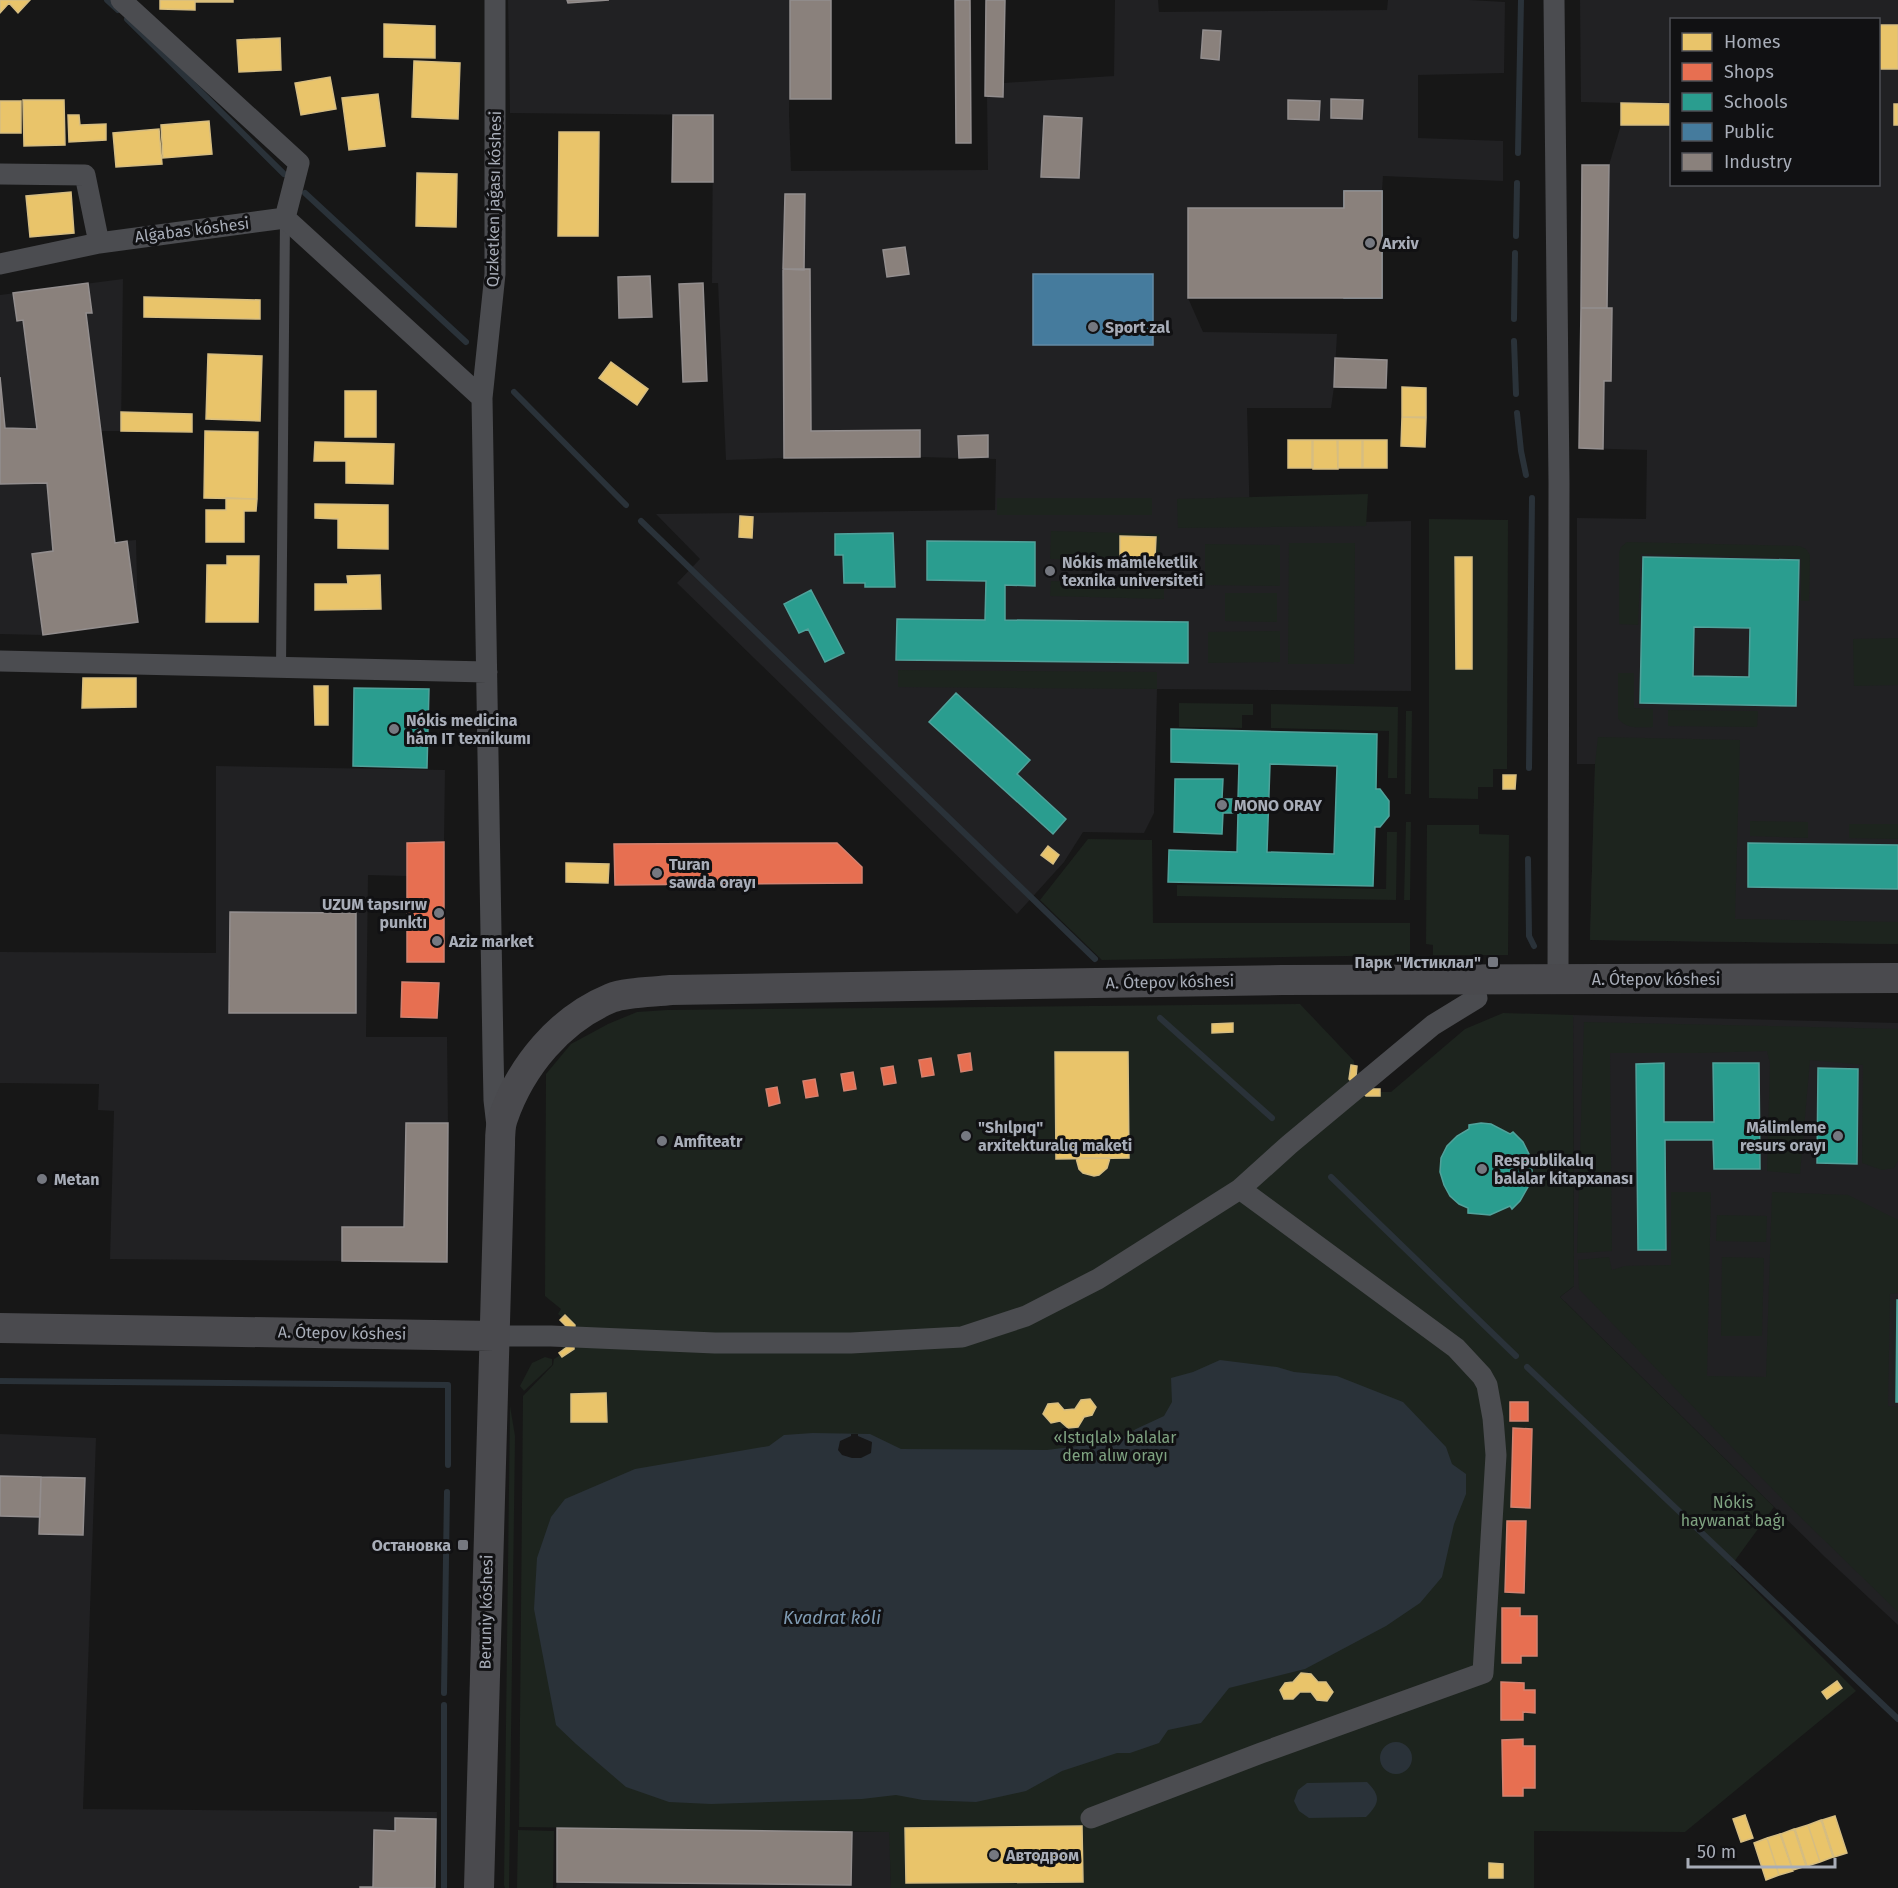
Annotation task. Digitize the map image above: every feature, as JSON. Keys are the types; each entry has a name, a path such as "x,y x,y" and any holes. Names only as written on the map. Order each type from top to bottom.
{"main road":[{"name":"A. Ótepov kóshesi","path":"0,1328 494,1336 501,1132 516,1087 539,1052 569,1022 613,997 671,990 1282,980 1898,978"},
{"name":"Beruniy kóshesi","path":"479,1888 494,1336"}],"street":[{"path":"121,0 299,164 285,218 482,398"},
{"name":"Qızketken jaǵası kóshesi","path":"495,0 495,274 482,398 494,1100 501,1132"},
{"path":"1554,0 1559,483 1558,979"},
{"path":"0,174 86,175 99,243"},
{"name":"Alǵabas kóshesi","path":"0,264 99,243 285,218"},
{"path":"0,661 487,672"},
{"path":"494,1336 849,1343 962,1337 1026,1316 1098,1279 1240,1189 1290,1144 1432,1026 1477,998"},
{"path":"493,1052 499,1062 506,1067 517,1068 539,1052"},
{"path":"1091,1818 1261,1753 1483,1673 1496,1455 1487,1385 1482,1376 1456,1348 1240,1189"}],"lane":[{"path":"281,668 285,218"}],"shaded area":[{"path":"508,0 790,0 791,171 988,170 987,97 1003,97 1004,83 1114,76 1115,0 1158,0 1159,12 1387,10 1388,0 1505,2 1504,73 1418,75 1418,138 1503,141 1503,181 1383,176 1382,191 1344,191 1344,208 1188,209 1188,298 1203,332 1337,334 1331,408 1247,408 1250,524 1411,521 1411,691 1157,689 1154,813 1144,833 1083,832 1064,862 1017,914 677,583 700,559 656,514 995,510 996,459 920,457 726,460 718,283 712,283 713,115 510,113"},
{"path":"1580,0 1898,0 1898,944 1590,940 1595,764 1577,764 1577,518 1646,519 1647,450 1579,448 1582,165 1609,165 1621,125 1621,103 1581,102"},
{"path":"123,279 121,431 101,431 115,542 136,540 138,622 43,635 0,634 0,295"},
{"path":"216,766 445,770 444,842 407,843 407,876 368,875 366,1037 447,1037 448,1123 406,1123 404,1227 342,1227 342,1261 110,1259 114,1111 98,1110 99,1084 0,1083 0,952 216,953"},
{"path":"1573,1015 1898,1023 1898,1625 1825,1557 1560,1297 1574,1286"},
{"path":"0,1434 96,1438 83,1809 437,1812 435,1888 0,1888"},
{"path":"852,1832 890,1832 891,1888 556,1888 557,1882 851,1885"}],"green space":[{"path":"1368,494 1366,526 1178,528 1177,499"},
{"path":"997,498 1152,498 1152,515 997,515"},
{"path":"1429,519 1508,520 1507,769 1493,769 1493,787 1478,787 1478,799 1429,798"},
{"path":"1051,531 1160,534 1160,562 1050,559"},
{"path":"1627,542 1799,546 1806,549 1810,555 1809,601 1801,601 1801,558 1641,554 1638,625 1619,624 1619,553 1621,547"},
{"path":"1289,543 1355,543 1354,664 1288,664"},
{"path":"1205,544 1280,545 1280,586 1205,585"},
{"path":"1051,581 1164,584 1164,599 1050,596"},
{"path":"1225,593 1277,593 1277,622 1225,621"},
{"path":"1280,631 1280,662 1208,663 1208,632"},
{"path":"1898,638 1898,685 1854,686 1853,639"},
{"path":"898,670 1157,672 1157,689 898,687"},
{"path":"1618,673 1634,673 1634,708 1653,709 1653,727 1629,726 1618,718"},
{"path":"1179,703 1253,704 1253,715 1242,715 1242,728 1179,727"},
{"path":"1271,704 1398,707 1397,778 1388,778 1389,731 1271,728"},
{"path":"1668,710 1758,711 1757,727 1668,726"},
{"path":"1406,711 1412,711 1411,794 1405,794"},
{"path":"1598,737 1740,740 1735,919 1898,922 1898,944 1590,940 1595,764"},
{"path":"1750,821 1808,822 1808,838 1750,836"},
{"path":"1406,822 1411,822 1410,900 1404,900"},
{"path":"1849,824 1898,824 1898,839 1849,838"},
{"path":"1427,825 1479,825 1479,834 1509,835 1508,955 1433,955 1433,945 1426,944"},
{"path":"1387,832 1397,832 1396,900 1177,896 1177,885 1386,889"},
{"path":"1088,839 1152,840 1153,923 1410,923 1410,955 1102,960 1040,900"},
{"name":"«Istıqlal» balalar dem alıw orayı","path":"1300,1004 1354,1061 1354,1067 1379,1092 1391,1092 1465,1029 1503,1013 1573,1015 1574,1286 1560,1297 1774,1507 1731,1566 1856,1691 1685,1832 1534,1831 1534,1888 891,1888 889,1832 519,1827 523,1396 553,1365 554,1359 562,1354 564,1319 558,1314 561,1309 545,1296 546,1074 571,1044 608,1024 637,1012 667,1010"},
{"path":"1584,1022 1898,1029 1898,1161 1894,1168 1882,1170 1862,1163 1863,1065 1810,1060 1800,1174 1767,1171 1770,1063 1767,1051 1610,1053 1612,1251 1577,1253"},
{"path":"1671,1192 1711,1192 1707,1376 1766,1377 1772,1192 1848,1195 1898,1220 1898,1293 1890,1294 1888,1406 1898,1407 1898,1612 1786,1503 1579,1289 1578,1260 1609,1257 1612,1270 1625,1266 1671,1265"},
{"path":"1717,1215 1767,1216 1766,1242 1716,1241"},
{"path":"1722,1257 1764,1258 1762,1336 1721,1336"},
{"path":"545,1357 552,1359 552,1365 524,1391 520,1386 532,1363"},
{"path":"510,1406 515,1436 509,1888 505,1888 504,1885"},
{"path":"518,1830 554,1831 553,1888 517,1888"}],"water":[{"name":"Kvadrat kóli","path":"1220,1360 1277,1367 1294,1372 1337,1376 1403,1402 1446,1447 1452,1464 1466,1474 1466,1494 1454,1524 1442,1577 1420,1603 1386,1626 1305,1669 1229,1688 1201,1723 1168,1730 1159,1743 1130,1753 1117,1753 1062,1771 1026,1791 976,1802 923,1800 896,1795 862,1799 711,1804 669,1802 626,1787 556,1725 534,1609 537,1558 551,1517 565,1499 635,1469 769,1446 784,1435 870,1434 901,1449 1047,1450 1116,1441 1164,1416 1172,1402 1171,1378 1193,1372"},
{"path":"1396,1742 1408,1746 1412,1758 1408,1770 1396,1774 1384,1770 1380,1758 1384,1746"},
{"path":"1367,1782 1375,1791 1377,1800 1374,1808 1366,1817 1309,1818 1299,1811 1294,1801 1298,1790 1307,1783"}],"pier":[{"path":"851,1434 858,1434 872,1442 871,1453 861,1458 842,1455 838,1450 840,1441"}],"building: Homes":[{"path":"0,0 30,0 18,13 9,3 0,13"},
{"path":"160,0 195,0 195,10 160,9"},
{"path":"196,0 233,0 233,2 196,2"},
{"path":"384,24 435,26 435,58 384,57"},
{"path":"1880,25 1898,25 1898,69 1880,69"},
{"path":"280,38 281,70 239,72 237,40"},
{"path":"414,61 460,63 458,119 412,117"},
{"path":"330,77 336,109 301,115 295,83"},
{"path":"378,94 385,146 349,150 342,98"},
{"path":"23,100 64,100 65,145 24,146"},
{"path":"0,101 21,101 21,133 0,133"},
{"path":"1621,103 1670,104 1670,125 1621,125"},
{"path":"1894,104 1898,104 1898,125 1894,125"},
{"path":"68,115 79,115 80,125 106,124 106,140 69,142"},
{"path":"209,121 212,154 163,158 161,125"},
{"path":"159,129 162,164 116,167 113,133"},
{"path":"559,132 599,132 598,236 558,236"},
{"path":"417,173 457,174 456,227 416,226"},
{"path":"71,192 74,233 30,237 26,196"},
{"path":"144,297 260,300 260,319 144,317"},
{"path":"208,354 262,356 260,421 206,419"},
{"path":"611,362 648,389 637,405 599,378"},
{"path":"1402,387 1426,388 1426,417 1402,417"},
{"path":"345,391 376,391 376,437 345,437"},
{"path":"121,412 192,414 192,432 121,431"},
{"path":"1402,417 1426,418 1425,447 1401,446"},
{"path":"205,431 258,432 257,499 204,498"},
{"path":"1288,440 1312,440 1312,468 1288,468"},
{"path":"1313,440 1337,440 1338,469 1313,469"},
{"path":"1338,440 1362,440 1362,468 1338,468"},
{"path":"1363,440 1387,440 1387,468 1363,468"},
{"path":"315,442 394,444 393,484 346,483 346,461 314,461"},
{"path":"226,498 257,499 256,511 244,511 244,542 206,542 206,510 226,510"},
{"path":"315,504 388,505 388,549 338,548 338,519 315,518"},
{"path":"740,516 753,517 752,538 739,537"},
{"path":"1120,536 1156,537 1155,559 1120,558"},
{"path":"227,556 259,556 258,622 206,622 207,565 227,565"},
{"path":"1455,557 1472,557 1472,669 1456,669"},
{"path":"380,575 381,609 315,610 315,584 348,584 347,576"},
{"path":"83,678 136,678 136,707 82,708"},
{"path":"314,686 328,686 328,725 315,725"},
{"path":"1503,775 1516,775 1515,789 1503,789"},
{"path":"1048,846 1059,855 1053,864 1041,855"},
{"path":"566,863 609,864 608,883 566,882"},
{"path":"1233,1023 1233,1032 1212,1033 1212,1024"},
{"path":"1055,1052 1128,1052 1129,1158 1056,1159"},
{"path":"1351,1065 1357,1066 1356,1076 1368,1089 1380,1089 1380,1096 1366,1096 1349,1079"},
{"path":"1076,1158 1110,1158 1107,1168 1094,1176 1083,1173 1079,1169"},
{"path":"565,1315 575,1325 574,1349 562,1357 559,1353 567,1347 568,1328 560,1320"},
{"path":"606,1393 607,1422 571,1422 571,1394"},
{"path":"1090,1399 1096,1407 1092,1415 1084,1417 1078,1427 1068,1428 1060,1421 1051,1423 1043,1414 1048,1404 1058,1403 1064,1410 1075,1409 1081,1400"},
{"path":"1301,1673 1311,1674 1318,1682 1326,1682 1333,1692 1327,1701 1317,1700 1311,1692 1300,1692 1293,1699 1284,1699 1280,1690 1285,1683 1293,1682"},
{"path":"1837,1681 1842,1688 1827,1699 1822,1692"},
{"path":"1745,1815 1753,1838 1741,1842 1733,1819"},
{"path":"1835,1816 1847,1853 1834,1857 1822,1820"},
{"path":"1821,1820 1833,1857 1820,1862 1808,1825"},
{"path":"1808,1825 1820,1862 1807,1866 1795,1829"},
{"name":"Автодром","path":"1082,1826 1083,1882 906,1883 905,1828"},
{"path":"1794,1829 1806,1866 1793,1870 1781,1834"},
{"path":"1780,1834 1793,1871 1779,1875 1767,1838"},
{"path":"1767,1838 1779,1875 1766,1880 1754,1843"},
{"path":"1489,1863 1503,1864 1503,1878 1489,1878"}],"building: Shops":[{"path":"444,842 444,962 407,962 407,843"},
{"path":"837,843 862,867 862,883 615,885 614,844"},
{"path":"402,982 439,983 437,1018 401,1017"},
{"path":"970,1053 972,1070 961,1072 958,1055"},
{"path":"931,1058 934,1075 922,1077 919,1060"},
{"path":"893,1066 896,1083 884,1085 881,1068"},
{"path":"853,1072 856,1089 844,1091 841,1074"},
{"path":"815,1079 818,1096 806,1098 803,1081"},
{"path":"777,1087 780,1103 769,1106 766,1089"},
{"path":"1510,1402 1528,1402 1528,1421 1510,1421"},
{"path":"1513,1428 1532,1429 1530,1508 1511,1507"},
{"path":"1507,1521 1526,1521 1524,1593 1505,1592"},
{"path":"1502,1608 1520,1608 1520,1616 1537,1616 1537,1656 1521,1656 1521,1663 1502,1663"},
{"path":"1501,1682 1524,1683 1524,1690 1535,1690 1535,1713 1523,1712 1523,1720 1501,1720"},
{"path":"1523,1739 1523,1746 1535,1746 1535,1788 1523,1788 1523,1796 1503,1796 1502,1740"}],"building: Schools":[{"path":"893,533 895,587 865,587 865,583 844,583 843,555 835,555 835,534"},
{"path":"927,541 1035,542 1035,586 1005,585 1005,620 1188,622 1188,663 896,660 897,619 985,620 986,581 927,580"},
{"path":"1643,557 1799,560 1796,706 1640,703","holes":["1694,627 1750,628 1749,677 1693,676"]},
{"path":"811,590 844,653 825,662 808,629 799,633 784,604"},
{"path":"354,688 429,689 427,768 353,766"},
{"path":"956,693 1030,760 1017,774 1066,819 1053,834 929,722"},
{"name":"MONO ORAY","path":"1171,729 1377,734 1376,789 1380,789 1389,801 1389,816 1380,827 1375,827 1373,886 1168,882 1169,850 1237,852 1238,813 1223,813 1222,834 1174,832 1175,779 1223,779 1222,799 1238,799 1239,764 1171,762","holes":["1270,764 1337,766 1334,854 1267,852"]},
{"path":"1748,843 1898,845 1898,889 1748,887"},
{"path":"1664,1063 1664,1122 1714,1122 1713,1063 1759,1063 1760,1169 1714,1169 1713,1140 1665,1140 1666,1250 1638,1250 1636,1064"},
{"path":"1818,1068 1858,1069 1857,1164 1817,1163"},
{"path":"1491,1124 1510,1134 1513,1132 1523,1142 1530,1156 1532,1171 1528,1187 1520,1201 1512,1209 1510,1206 1490,1215 1468,1213 1468,1208 1450,1196 1440,1172 1441,1158 1447,1146 1469,1129 1469,1125"},
{"path":"1897,1300 1898,1402 1896,1402"}],"building: Public":[{"path":"1344,191 1382,191 1382,298 1344,298"},
{"name":"Sport zal","path":"1033,274 1153,274 1153,345 1033,345"}],"building: Industry":[{"path":"567,0 609,0 568,3"},
{"path":"790,0 831,0 831,99 790,99"},
{"path":"955,0 970,0 971,143 956,143"},
{"path":"986,0 1005,0 1003,97 985,96"},
{"path":"1203,30 1221,31 1219,60 1201,58"},
{"path":"1331,99 1363,100 1362,119 1331,118"},
{"path":"1288,100 1320,101 1319,120 1288,119"},
{"path":"673,115 713,115 713,182 672,182"},
{"path":"1044,116 1082,118 1079,178 1041,177"},
{"path":"1582,165 1609,165 1607,308 1581,308"},
{"path":"1344,191 1382,191 1382,298 1188,298 1188,208 1344,208"},
{"path":"785,194 805,194 804,270 783,269"},
{"path":"905,247 909,274 887,277 883,250"},
{"path":"783,269 810,269 811,431 920,430 920,457 784,458"},
{"path":"650,276 652,317 619,318 618,277"},
{"path":"88,283 92,313 86,313 115,543 127,541 138,622 43,635 32,554 53,551 47,483 0,484 0,377 5,428 37,429 23,320 17,321 13,293"},
{"path":"703,283 707,381 683,382 679,284"},
{"path":"1581,308 1612,308 1611,381 1604,381 1603,449 1579,448"},
{"path":"1335,358 1387,360 1386,388 1334,387"},
{"path":"988,435 988,457 959,458 958,436"},
{"path":"230,912 356,913 356,1013 229,1013"},
{"path":"406,1123 448,1123 447,1262 342,1261 342,1227 404,1227"},
{"path":"0,1476 41,1477 40,1517 0,1516"},
{"path":"41,1477 85,1478 83,1535 39,1534"},
{"path":"395,1818 436,1819 435,1888 360,1888 373,1887 374,1830 395,1831"},
{"path":"557,1828 852,1832 851,1885 557,1882"}],"waterway":[{"path":"107,0 118,10"},
{"path":"1518,153 1521,0"},
{"path":"127,19 284,174"},
{"path":"1516,236 1517,183"},
{"path":"305,193 466,342"},
{"path":"1514,319 1515,253"},
{"path":"1514,341 1516,394"},
{"path":"514,392 626,505"},
{"path":"1517,413 1526,475"},
{"path":"1529,768 1532,498"},
{"path":"641,521 1095,959"},
{"path":"1528,859 1529,936 1534,946"},
{"path":"1160,1018 1272,1118"},
{"path":"1331,1177 1516,1356"},
{"path":"1527,1367 1898,1719"},
{"path":"0,1381 448,1385 448,1465"},
{"path":"444,1693 447,1492"},
{"path":"444,1705 444,1888"}],"place":[{"name":"Arxiv","path":"1370,243"},
{"name":"Sport zal","path":"1093,327"},
{"name":"Nókis mámleketlik texnika universiteti","path":"1050,571"},
{"name":"Nókis medicina hám IT texnikumı","path":"394,729"},
{"name":"MONO ORAY","path":"1222,805"},
{"name":"Turan sawda orayı","path":"657,873"},
{"name":"UZUM tapsırıw punktı","path":"439,913"},
{"name":"Aziz market","path":"437,941"},
{"name":"Парк \"Истиклал\"","path":"1493,962"},
{"name":"\"Shılpıq\" arxitekturalıq maketi","path":"966,1136"},
{"name":"Málimleme resurs orayı","path":"1838,1136"},
{"name":"Amfiteatr","path":"662,1141"},
{"name":"Respublikalıq balalar kitapxanası","path":"1482,1169"},
{"name":"Metan","path":"42,1179"},
{"name":"Остановка","path":"463,1545"},
{"name":"Автодром","path":"994,1855"}],"park label":[{"name":"Nókis haywanat baǵı","path":"1733,1511"}]}
